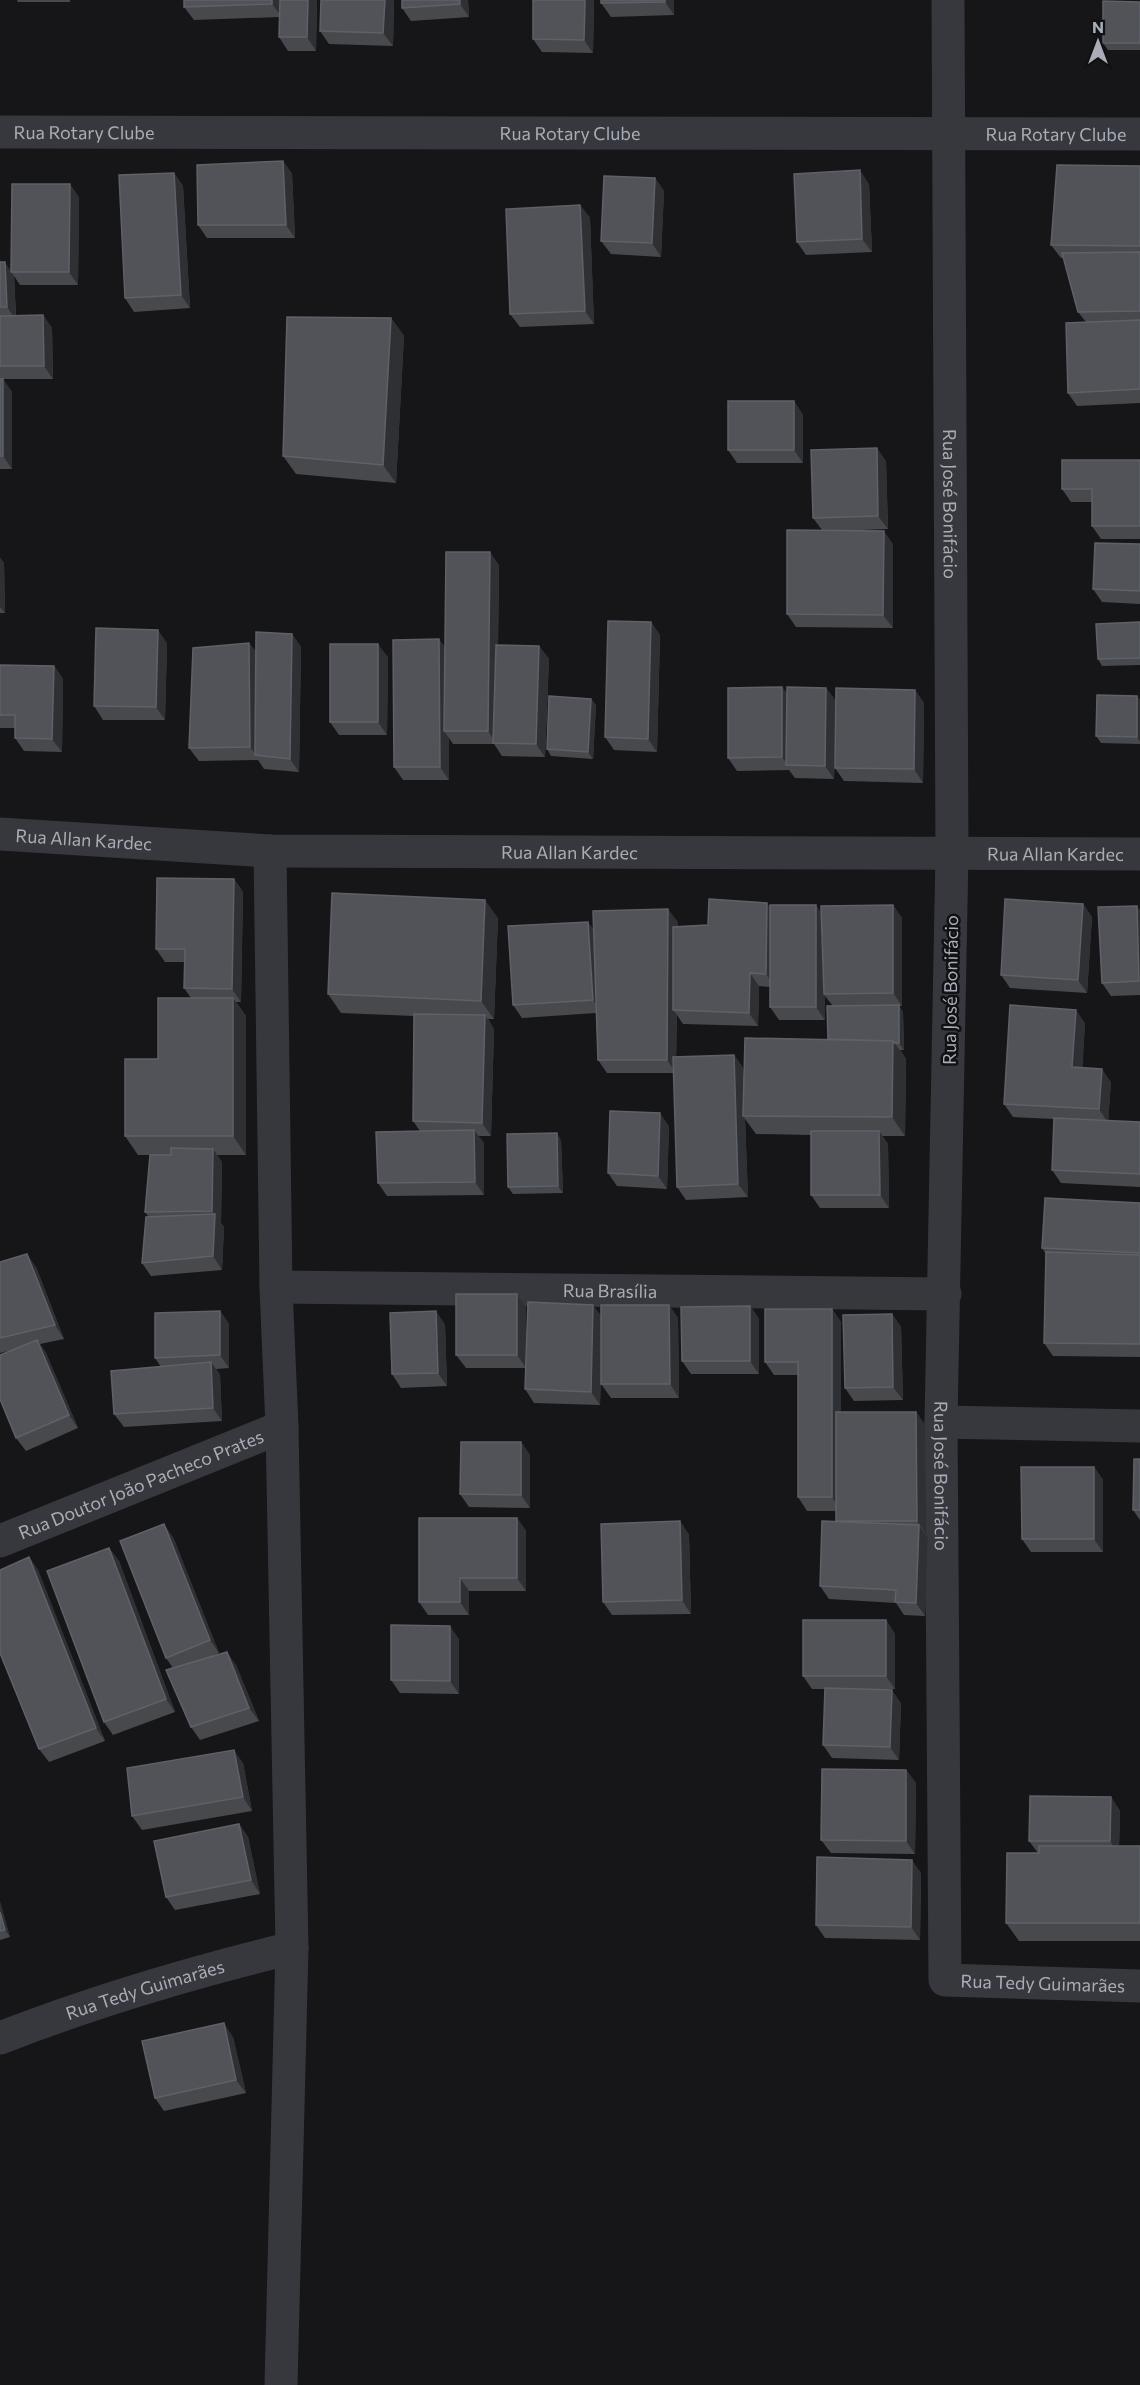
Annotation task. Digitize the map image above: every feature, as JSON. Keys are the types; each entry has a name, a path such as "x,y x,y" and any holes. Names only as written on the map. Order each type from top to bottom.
{"street":[{"name":"Rua José Bonifácio","path":"945,1980 941,1422 952,853 948,0"},
{"name":"Rua Rotary Clube","path":"0,132 1140,134"},
{"name":"Rua Allan Kardec","path":"0,834 270,851 1140,854"},
{"path":"270,851 276,1287 282,1427 292,1948 281,2385"},
{"name":"Rua Brasília","path":"276,1287 945,1294"},
{"path":"941,1422 1140,1426"},
{"name":"Rua Doutor João Pacheco Prates","path":"0,1541 282,1427"},
{"name":"Rua Tedy Guimarães","path":"0,2038 61,2014 192,1973 292,1948"},
{"name":"Rua Tedy Guimarães","path":"945,1980 1140,1986"}],"building":[{"path":"184,0 272,0 272,4 184,7"},
{"path":"280,0 308,0 307,37 279,37"},
{"path":"321,0 385,0 383,33 320,31"},
{"path":"402,0 460,0 460,4 402,8"},
{"path":"533,0 585,0 584,40 533,39"},
{"path":"601,0 665,0 665,2 601,3"},
{"path":"1103,1 1140,2 1140,43 1103,43"},
{"path":"283,161 286,225 198,225 197,165"},
{"path":"1057,165 1140,166 1140,246 1051,245"},
{"path":"860,170 862,239 797,242 794,174"},
{"path":"174,173 181,295 125,298 119,175"},
{"path":"604,176 655,178 652,243 601,241"},
{"path":"12,184 70,184 69,272 11,272"},
{"path":"580,205 585,311 510,314 506,209"},
{"path":"1140,252 1140,311 1078,312 1062,253"},
{"path":"0,262 5,262 7,307 0,307"},
{"path":"43,315 44,366 0,366 0,316"},
{"path":"287,317 391,318 383,465 283,456"},
{"path":"1140,320 1140,389 1068,393 1066,323"},
{"path":"0,379 3,379 3,456 0,456"},
{"path":"728,401 794,401 794,450 728,450"},
{"path":"877,448 878,516 813,518 811,450"},
{"path":"1062,460 1140,460 1140,526 1092,526 1092,489 1062,489"},
{"path":"787,530 884,531 883,615 787,614"},
{"path":"1095,543 1140,544 1140,591 1093,589"},
{"path":"446,552 490,552 488,731 444,731"},
{"path":"608,621 651,622 648,739 605,737"},
{"path":"1140,622 1140,658 1098,659 1096,624"},
{"path":"96,628 158,630 156,707 94,706"},
{"path":"256,632 292,634 290,759 255,755"},
{"path":"439,639 440,767 394,767 393,640"},
{"path":"249,643 250,747 189,748 193,648"},
{"path":"330,644 378,644 378,722 330,722"},
{"path":"496,645 539,646 536,744 493,743"},
{"path":"0,665 54,666 52,739 15,738 15,715 0,715"},
{"path":"782,687 782,757 728,758 728,688"},
{"path":"787,687 826,688 825,766 786,765"},
{"path":"836,688 915,690 914,769 835,768"},
{"path":"1097,695 1137,696 1137,737 1096,736"},
{"path":"549,696 591,699 588,752 547,749"},
{"path":"157,878 234,879 232,989 184,988 185,949 156,949"},
{"path":"332,893 485,900 481,1001 328,994"},
{"path":"709,899 767,903 766,974 750,973 749,1013 673,1010 673,927 708,925"},
{"path":"1005,899 1083,904 1078,980 1001,975"},
{"path":"770,905 816,905 816,1007 770,1007"},
{"path":"893,905 893,993 824,994 821,906"},
{"path":"1137,906 1139,981 1102,983 1098,907"},
{"path":"668,909 667,1060 598,1060 593,911"},
{"path":"588,922 593,1000 513,1005 508,926"},
{"path":"158,998 233,998 233,1136 125,1136 125,1059 158,1059"},
{"path":"899,1005 899,1043 828,1039 827,1006"},
{"path":"1010,1005 1076,1010 1072,1067 1102,1069 1099,1109 1004,1104"},
{"path":"414,1014 485,1015 482,1123 413,1121"},
{"path":"745,1038 893,1041 892,1117 743,1116"},
{"path":"734,1055 738,1184 677,1187 673,1057"},
{"path":"610,1111 660,1113 658,1176 608,1173"},
{"path":"1054,1118 1140,1122 1140,1174 1052,1170"},
{"path":"474,1130 475,1182 378,1183 376,1132"},
{"path":"811,1131 879,1131 880,1195 811,1195"},
{"path":"557,1133 558,1186 508,1187 507,1134"},
{"path":"171,1148 213,1149 212,1211 145,1212 150,1155 171,1155"},
{"path":"1045,1198 1140,1203 1140,1253 1042,1248"},
{"path":"215,1214 213,1256 142,1263 146,1217"},
{"path":"1046,1252 1140,1255 1140,1344 1044,1343"},
{"path":"27,1254 55,1325 0,1338 0,1262"},
{"path":"456,1294 517,1294 517,1355 456,1355"},
{"path":"528,1302 593,1305 591,1392 525,1389"},
{"path":"601,1305 669,1305 670,1384 601,1384"},
{"path":"750,1306 750,1361 682,1361 681,1307"},
{"path":"765,1309 832,1309 832,1497 798,1497 798,1362 765,1362"},
{"path":"220,1311 220,1355 155,1358 155,1313"},
{"path":"436,1311 438,1373 392,1374 390,1313"},
{"path":"892,1314 893,1387 845,1388 843,1315"},
{"path":"37,1340 69,1415 16,1438 0,1399 0,1355"},
{"path":"211,1362 213,1408 114,1414 111,1371"},
{"path":"836,1412 916,1412 917,1521 836,1521"},
{"path":"461,1442 521,1442 521,1495 460,1494"},
{"path":"1134,1459 1140,1459 1140,1510 1133,1510"},
{"path":"1021,1467 1094,1467 1094,1539 1022,1539"},
{"path":"419,1518 517,1518 517,1578 460,1578 460,1602 419,1602"},
{"path":"680,1521 682,1600 603,1602 601,1524"},
{"path":"822,1521 919,1525 916,1603 895,1602 896,1590 820,1586"},
{"path":"164,1524 210,1640 166,1658 120,1541"},
{"path":"109,1548 166,1699 104,1722 47,1571"},
{"path":"29,1557 96,1728 39,1749 0,1653 0,1570"},
{"path":"803,1620 886,1620 886,1676 803,1676"},
{"path":"391,1625 450,1626 450,1681 391,1680"},
{"path":"227,1652 249,1708 191,1727 166,1670"},
{"path":"825,1688 892,1690 890,1747 823,1745"},
{"path":"234,1750 243,1797 132,1816 127,1768"},
{"path":"822,1769 906,1770 906,1841 821,1840"},
{"path":"1030,1796 1111,1797 1110,1841 1029,1841"},
{"path":"239,1824 251,1880 166,1897 154,1841"},
{"path":"1039,1846 1140,1846 1140,1923 1006,1923 1007,1853 1039,1853"},
{"path":"817,1857 912,1860 911,1927 816,1925"},
{"path":"0,1912 5,1930 0,1931"},
{"path":"224,2023 236,2080 155,2098 142,2041"}]}
